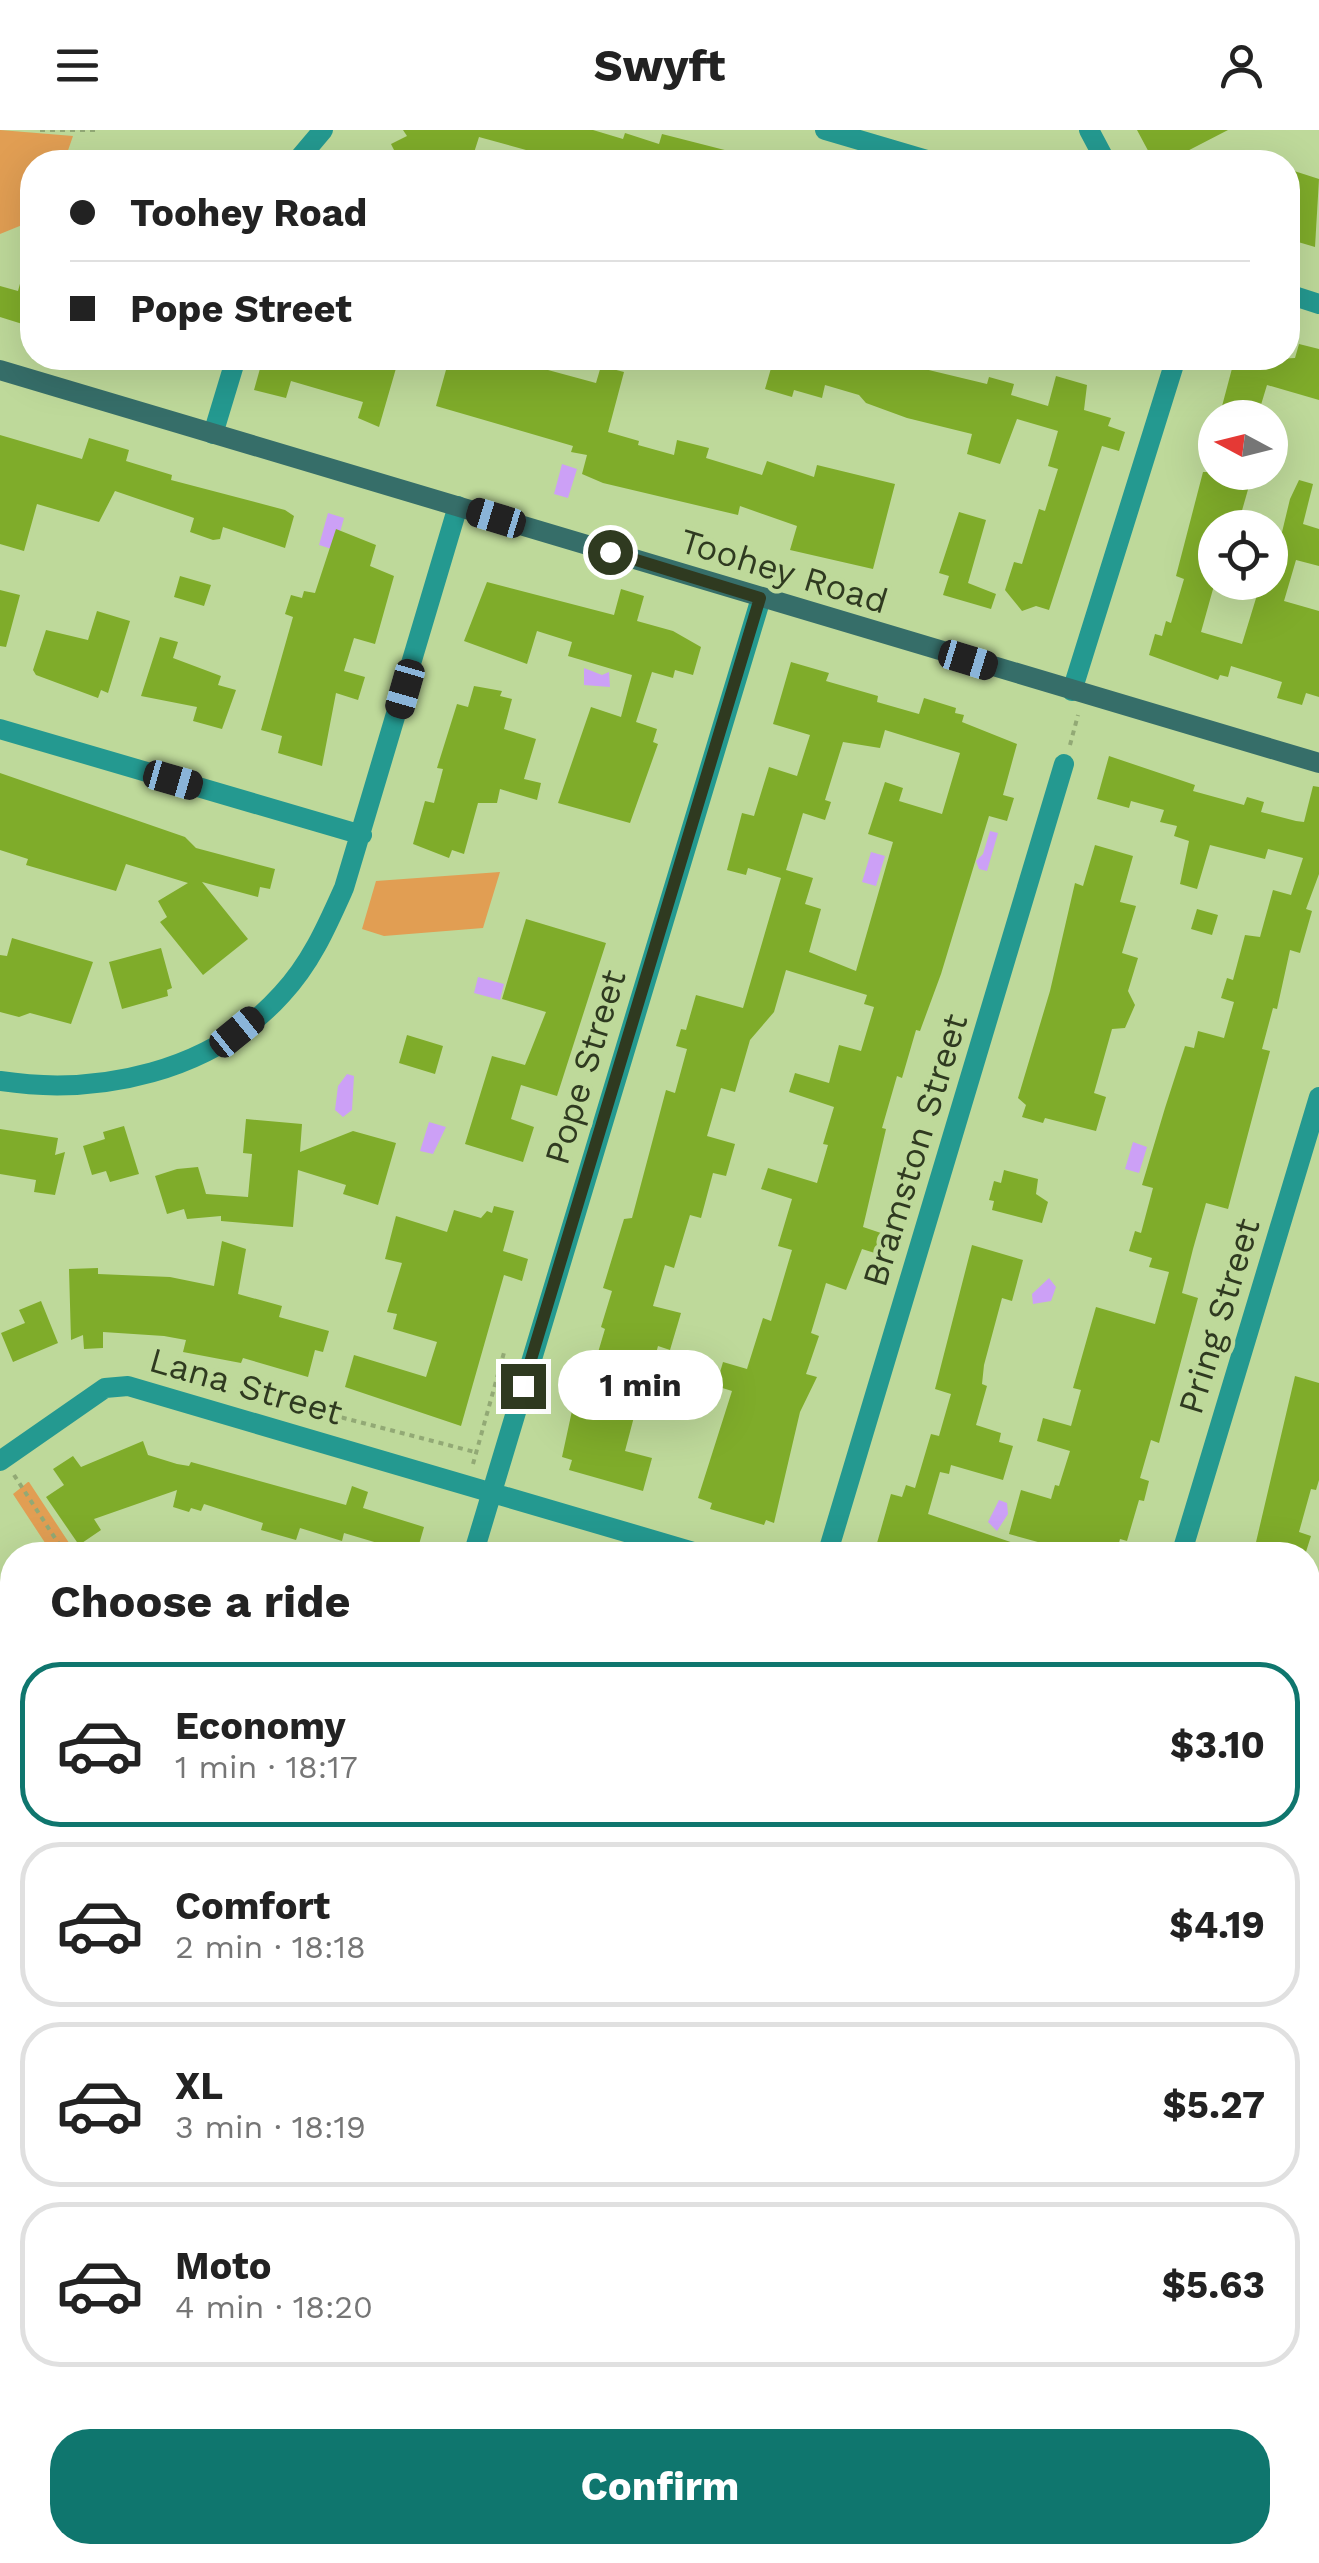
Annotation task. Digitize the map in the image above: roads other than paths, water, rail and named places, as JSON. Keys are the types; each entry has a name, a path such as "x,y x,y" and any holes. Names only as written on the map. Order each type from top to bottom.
{"main road":[{"name":"Toohey Road","path":"0,370 760,598 1076,701 1319,763"}],"street":[{"path":"306,150 323,130"},
{"path":"825,130 893,150"},
{"path":"213,434 232,370"},
{"path":"1076,701 1173,370"},
{"path":"0,1081 48,1088 114,1083 178,1064 237,1032 282,995 318,945 362,835 458,506"},
{"name":"Pope Street","path":"477,1542 760,598"},
{"path":"0,729 362,835"},
{"name":"Bramston Street","path":"831,1542 1064,764"},
{"name":"Pring Street","path":"1185,1542 1319,1097"},
{"name":"Lana Street","path":"6,1466 106,1388 128,1386 660,1542"}]}
